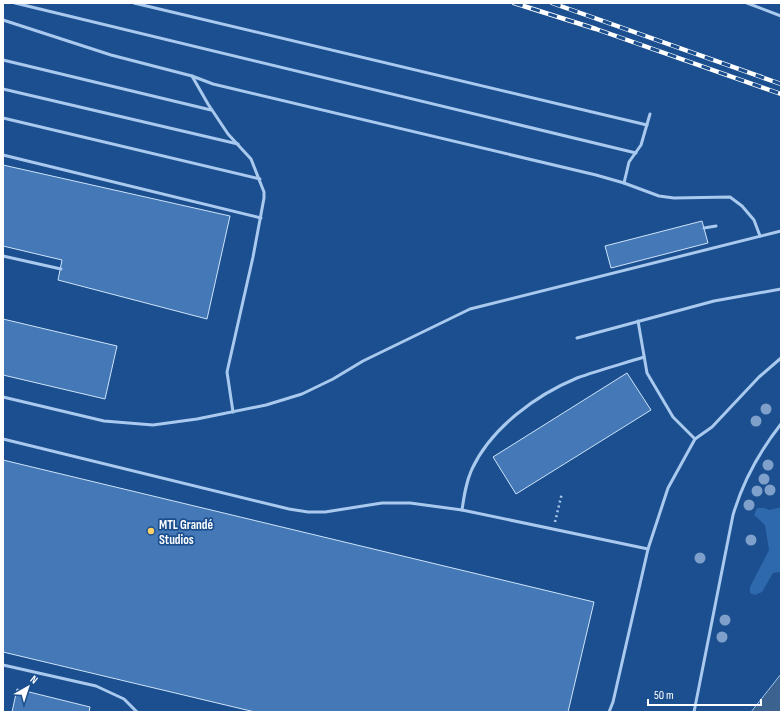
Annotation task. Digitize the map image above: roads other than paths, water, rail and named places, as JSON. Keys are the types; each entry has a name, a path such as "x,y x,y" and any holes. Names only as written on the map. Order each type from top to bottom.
{"lane":[{"path":"15,3 636,153"},
{"path":"134,3 647,125"},
{"path":"747,3 781,16"},
{"path":"4,20 111,55 192,76 213,84 624,182 650,193 666,197 730,197 742,206 754,220 760,236"},
{"path":"3,60 212,110"},
{"path":"192,76 212,110 251,159 260,179 264,198 261,218 227,372 233,412"},
{"path":"3,89 238,144"},
{"path":"624,182 629,162 641,145 650,114"},
{"path":"3,118 260,179"},
{"path":"3,155 261,218"},
{"path":"704,228 716,226"},
{"path":"3,397 104,421 153,425 197,419 266,405 302,394 333,379 363,361 470,309 781,231"},
{"path":"3,256 61,269"},
{"path":"577,338 714,301 781,289"},
{"path":"638,321 647,373 673,417 695,439"},
{"path":"462,510 467,482 478,457 502,428 521,412 540,397 577,378 644,357"},
{"path":"609,712 613,702 648,549 668,488 695,439 712,427 759,377 781,358"},
{"path":"694,712 733,515 741,490 753,465 781,424"},
{"path":"3,439 288,509 308,512 341,511 382,503 410,503 462,510 648,549"},
{"path":"3,665 96,686 124,700 138,712"}],"railway":[{"path":"514,3 596,29 781,94"},
{"path":"552,3 781,84"}],"place":[{"name":"MTL Grandé Studios","path":"151,531"}]}
